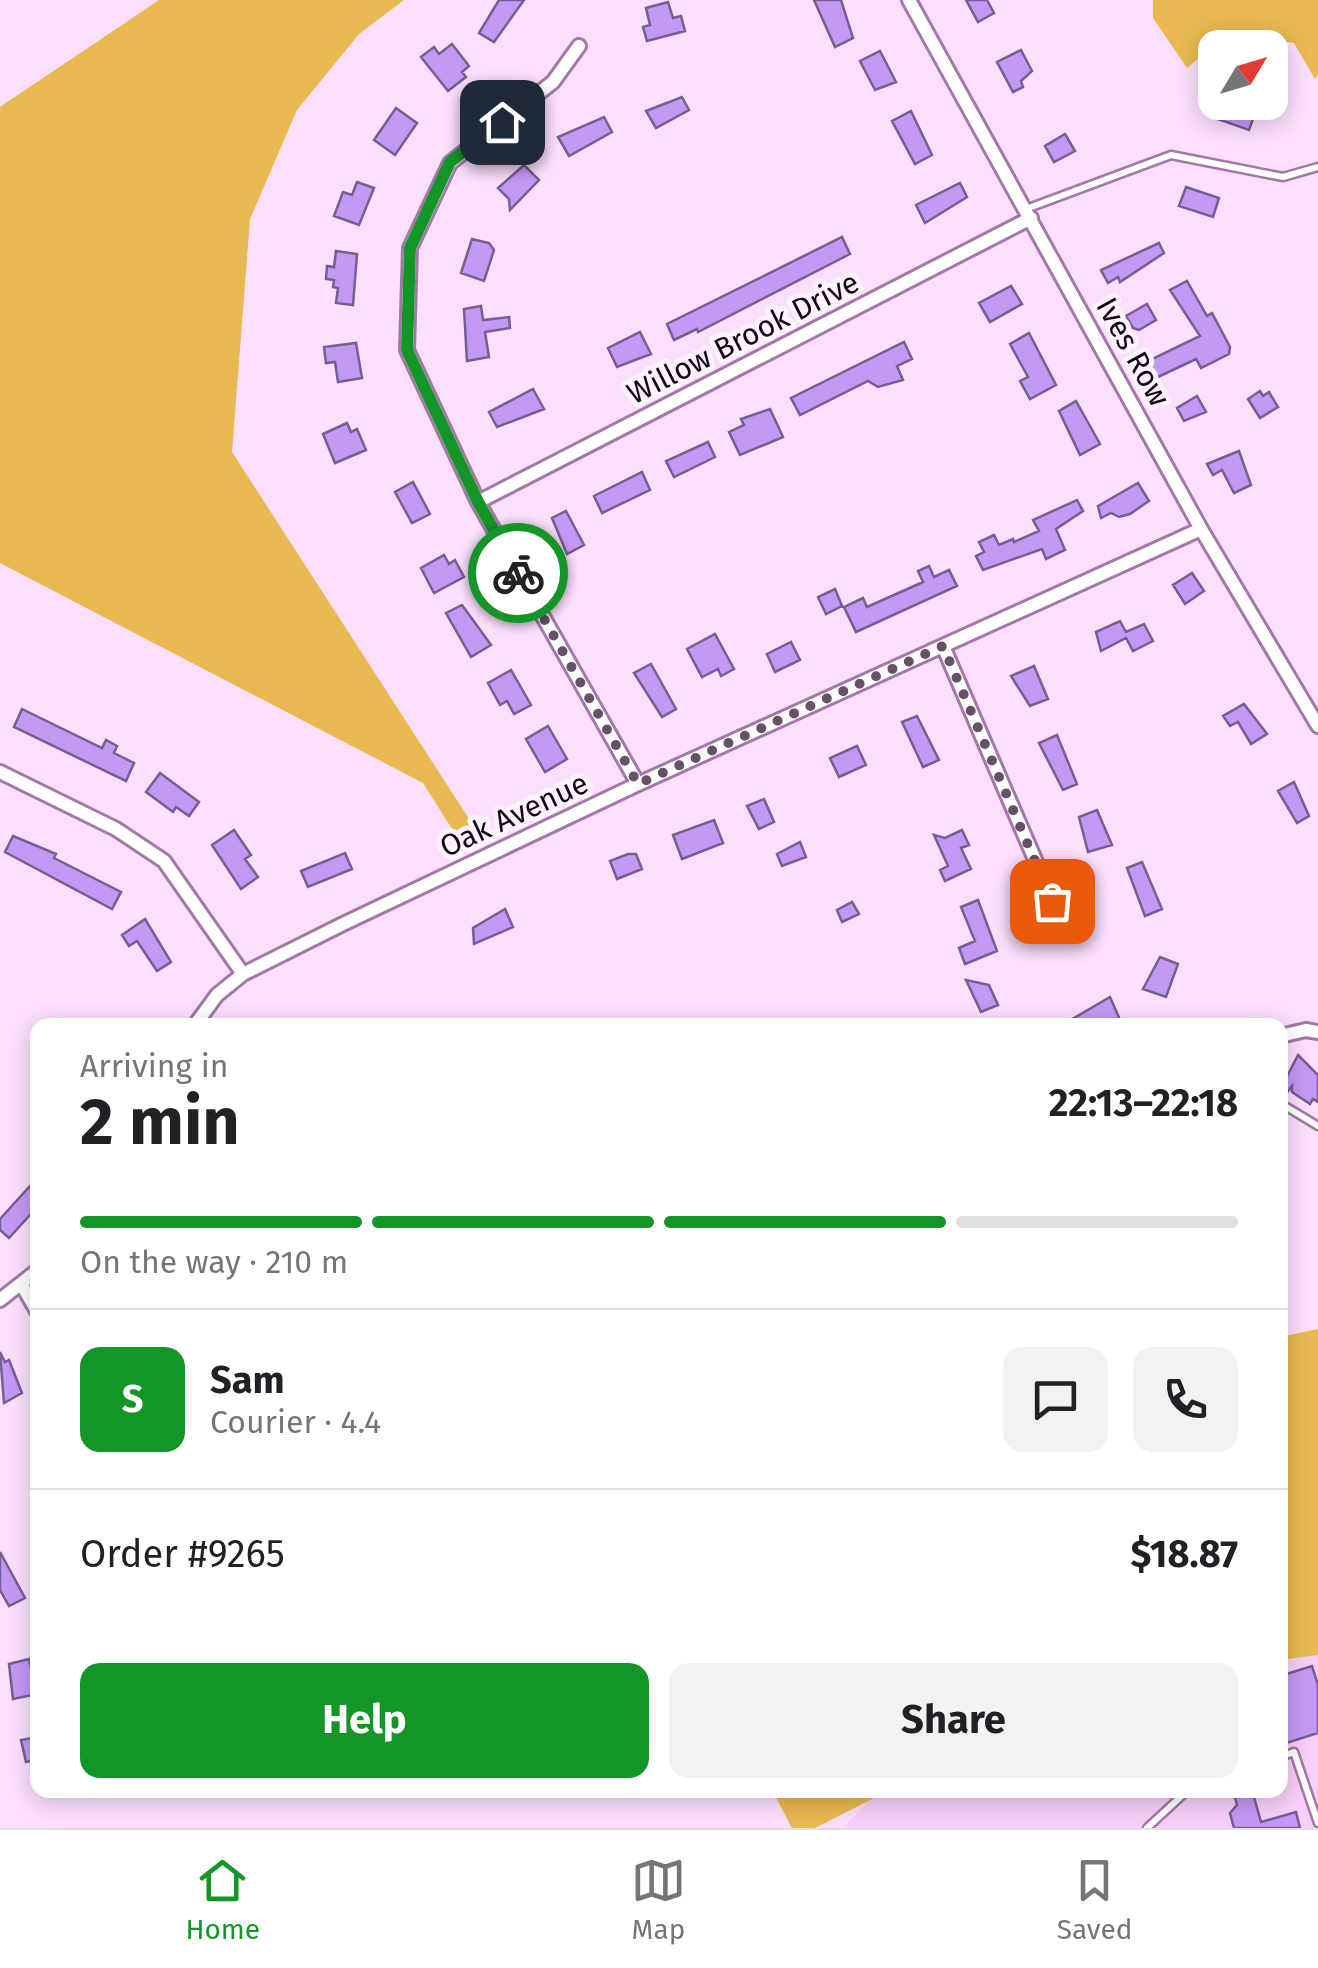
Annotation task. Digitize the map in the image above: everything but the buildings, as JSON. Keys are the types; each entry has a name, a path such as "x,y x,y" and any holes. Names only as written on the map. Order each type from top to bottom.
{"street":[{"name":"Ives Row","path":"909,0 1201,529 1318,726"},
{"path":"579,46 553,82 450,162 410,248 407,350 478,502 638,784"},
{"name":"Willow Brook Drive","path":"478,502 1029,214"},
{"name":"Oak Avenue","path":"200,1018 216,995 243,974 638,784 1201,529"},
{"path":"943,646 1067,934"},
{"path":"0,772 116,829 164,861 243,974"},
{"path":"1288,1034 1318,1032"},
{"path":"0,1300 30,1278"},
{"path":"22,1285 30,1299"}],"lane":[{"path":"1029,214 1171,155 1283,177 1318,167"},
{"path":"1288,1107 1318,1126"},
{"path":"1288,1754 1294,1752 1318,1823"},
{"path":"1146,1828 1179,1798"}],"shaded area":[{"path":"159,0 404,0 359,34 297,110 250,219 232,452 484,842 466,851 423,783 0,563 0,107"},
{"path":"1153,0 1318,0 1318,75 1315,79 1294,43 1288,42 1288,30 1198,30 1198,59 1187,68 1153,18"},
{"path":"1318,1329 1318,1655 1288,1659 1288,1335"},
{"path":"1318,1655 1318,1828 843,1828 875,1798 1288,1798 1288,1659"},
{"path":"776,1798 874,1798 815,1828 792,1828"}],"way so far":[{"path":"518,573 638,784 943,646 1052,901"}],"route":[{"path":"502,122 450,162 410,248 407,350 478,502 518,573"}]}
